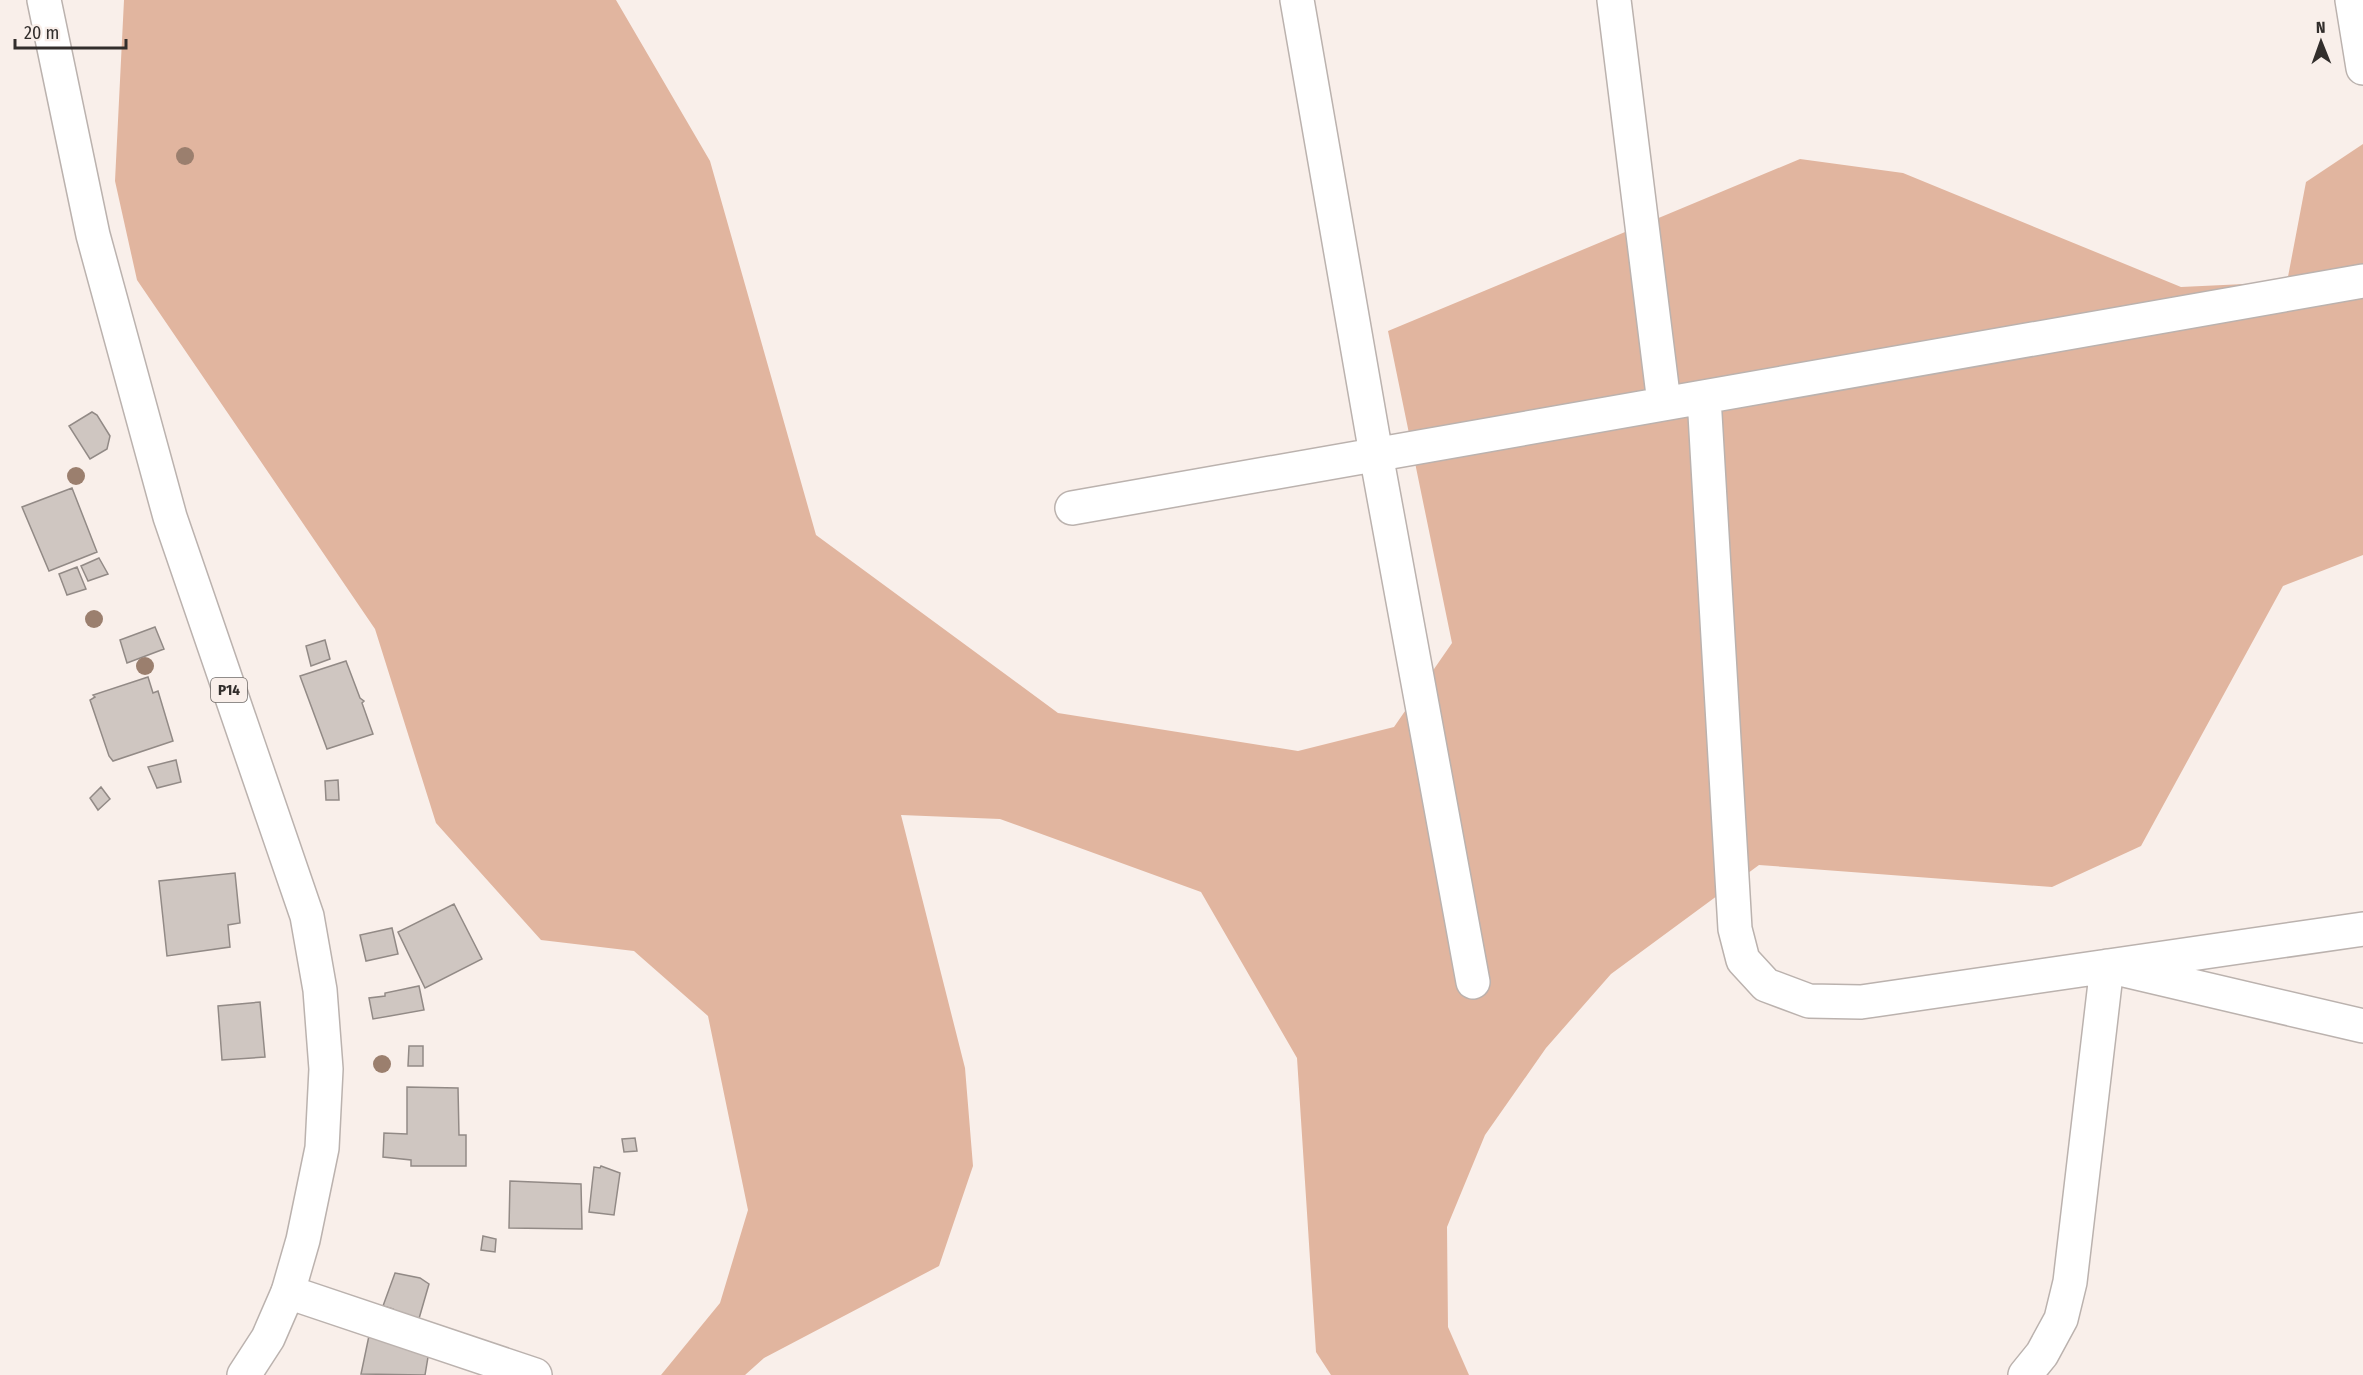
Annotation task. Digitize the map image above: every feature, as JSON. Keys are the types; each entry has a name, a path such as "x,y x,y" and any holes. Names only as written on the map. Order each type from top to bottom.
{"street":[{"name":"P14","path":"44,0 93,235 170,517 307,916 320,990 326,1069 322,1148 303,1240 288,1292 267,1338 244,1375"},
{"path":"1298,0 1376,454 1473,982"},
{"path":"1614,0 1664,404"},
{"path":"2352,0 2363,68"},
{"path":"1071,508 2363,281"},
{"path":"1704,397 1735,928 1743,960 1766,985 1809,1001 1862,1002 2363,929"},
{"path":"2108,966 2363,1026"},
{"path":"2025,1375 2042,1354 2061,1319 2070,1282 2108,966"},
{"path":"288,1292 535,1375"}],"shaded area":[{"path":"124,0 616,0 710,161 816,535 1058,713 1298,751 1394,727 1452,643 1388,331 1800,159 1903,173 2181,287 2287,282 2306,182 2363,144 2363,555 2283,586 2141,846 2052,887 1759,865 1611,974 1546,1048 1485,1135 1447,1227 1448,1327 1469,1375 1331,1375 1316,1352 1297,1058 1201,892 1000,819 901,815 965,1068 973,1166 939,1266 764,1358 745,1375 661,1375 720,1303 748,1210 708,1016 634,951 541,940 436,823 375,629 137,280 115,181"}],"building":[{"path":"92,412 97,415 110,436 107,449 90,459 69,426"},
{"path":"72,488 97,552 49,571 22,507"},
{"path":"99,558 108,574 88,581 81,566"},
{"path":"77,567 86,589 67,595 59,574"},
{"path":"155,627 164,649 127,663 120,640"},
{"path":"325,640 330,659 311,666 306,646"},
{"path":"346,661 360,698 364,701 362,703 373,734 327,749 300,676"},
{"path":"148,677 153,693 158,691 173,741 113,761 109,756 90,700 95,697 93,695"},
{"path":"176,760 181,782 157,788 148,767"},
{"path":"338,780 339,800 326,800 325,781"},
{"path":"101,787 110,799 98,810 90,798"},
{"path":"235,873 240,923 228,925 230,947 167,956 159,881"},
{"path":"454,904 482,959 425,988 398,932"},
{"path":"392,928 398,954 366,961 360,935"},
{"path":"419,986 424,1010 373,1019 369,998"},
{"path":"260,1002 265,1057 222,1060 218,1006"},
{"path":"409,1046 423,1046 423,1066 408,1066"},
{"path":"407,1087 458,1088 459,1135 466,1135 466,1166 411,1166 411,1160 383,1157 384,1133 407,1134"},
{"path":"635,1138 637,1151 624,1152 622,1139"},
{"path":"601,1166 620,1173 614,1215 589,1212 594,1167 600,1168"},
{"path":"510,1181 581,1184 582,1229 509,1228"},
{"path":"483,1236 496,1239 495,1252 481,1250"},
{"path":"395,1273 420,1278 429,1284 418,1322 391,1315 393,1309 383,1306"},
{"path":"370,1331 430,1345 425,1375 361,1374"}]}
